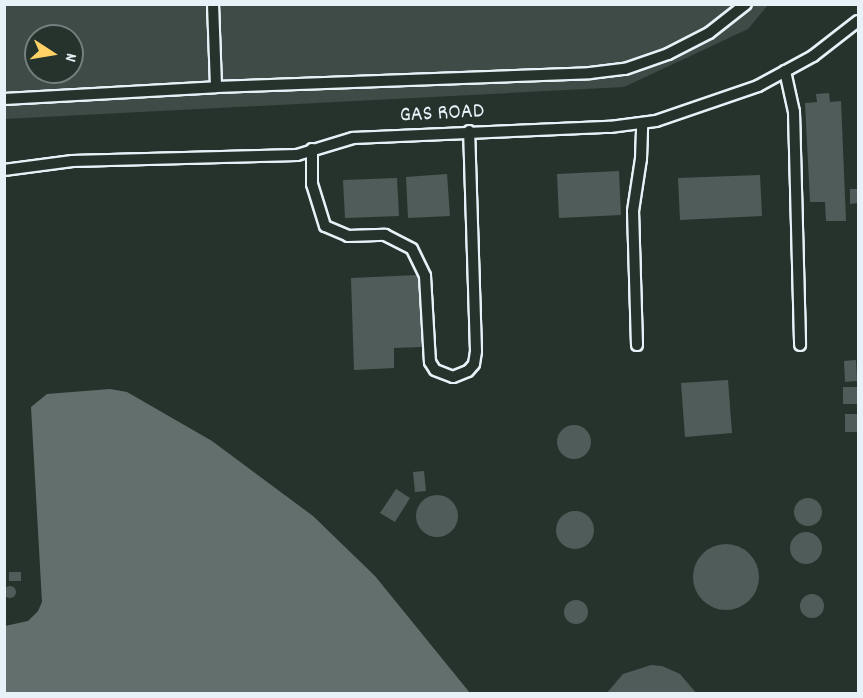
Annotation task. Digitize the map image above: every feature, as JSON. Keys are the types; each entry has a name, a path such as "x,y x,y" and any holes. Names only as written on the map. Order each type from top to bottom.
{"lane":[{"path":"213,4 216,87"},
{"path":"4,99 216,87 579,74 625,69 668,54 709,33 746,4"},
{"name":"GAS ROAD","path":"4,170 72,161 297,155 353,138 469,131 610,127 656,121 758,86 813,56 858,21"},
{"path":"785,71 794,112 800,345"},
{"path":"637,345 633,211 641,159 642,123"},
{"path":"312,149 312,184 325,226 348,236 386,235 412,249 426,276 430,362 435,370 453,377 468,372 474,364 477,351 469,131"}],"shaded area":[{"path":"5,5 768,5 748,29 624,87 5,119"},
{"path":"110,389 127,392 212,441 313,516 375,576 470,693 5,693 5,626 28,621 38,611 42,602 31,407 47,394"}],"building":[{"path":"829,93 830,102 841,101 846,221 826,221 825,202 810,202 805,103 817,102 816,94"},
{"path":"619,171 621,215 559,218 557,174"},
{"path":"447,174 450,216 408,218 406,177"},
{"path":"760,175 762,216 680,220 678,178"},
{"path":"397,178 399,216 345,218 343,180"},
{"path":"850,189 858,189 858,203 850,204"},
{"path":"418,275 422,347 394,348 394,368 354,370 351,278"},
{"path":"856,360 857,381 845,382 844,361"},
{"path":"728,380 732,433 685,437 681,383"},
{"path":"843,387 858,387 858,404 843,404"},
{"path":"845,414 858,414 858,432 845,432"},
{"path":"574,425 586,430 591,442 586,454 574,459 562,454 557,442 562,430"},
{"path":"424,471 426,491 415,492 413,472"},
{"path":"396,489 410,498 395,522 380,513"},
{"path":"437,495 445,496 452,501 457,508 457,524 452,531 445,536 437,537 429,536 422,531 417,524 416,516 417,508 422,501 429,496"},
{"path":"808,498 818,502 822,512 818,522 808,526 798,522 794,512 798,502"},
{"path":"575,511 589,516 594,530 589,544 575,549 561,544 556,530 561,516"},
{"path":"806,532 817,537 822,548 817,559 806,564 795,559 790,548 795,537"},
{"path":"726,544 739,547 749,554 756,564 759,577 756,590 749,600 739,607 726,610 713,607 703,600 696,590 693,577 696,564 703,554 713,547"},
{"path":"9,572 21,572 21,581 9,581"},
{"path":"12,586 16,592 12,598 8,598 4,590"},
{"path":"812,594 821,597 824,606 821,615 812,618 803,615 800,606 803,597"},
{"path":"576,600 581,601 587,607 587,617 581,623 576,624 571,623 565,617 564,612 565,607 571,601"},
{"path":"651,665 662,666 680,674 697,694 606,694 623,674"}]}
